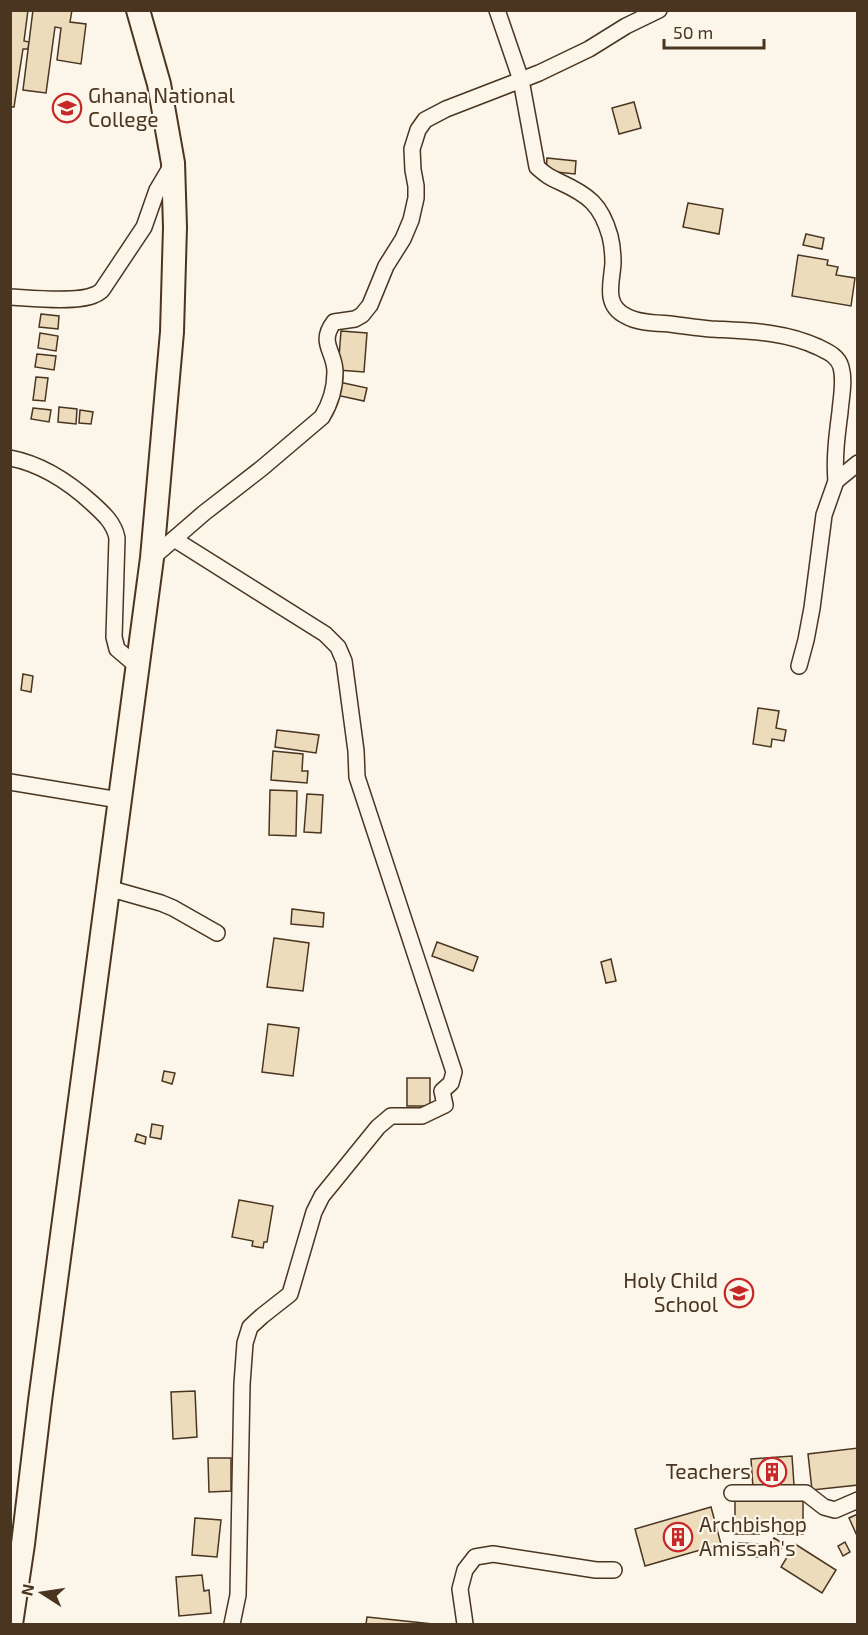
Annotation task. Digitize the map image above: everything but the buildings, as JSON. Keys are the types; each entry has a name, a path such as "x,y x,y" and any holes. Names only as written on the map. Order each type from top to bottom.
{"highway":[{"path":"11,1624 152,558 172,332 175,227 173,163 159,84 138,10"}],"street":[{"path":"497,10 521,80 537,167 547,176 590,199 602,213 611,238 613,264 609,292 618,310 626,316 646,321 709,329 774,333 805,340 835,356 841,364 842,393 834,462 836,481 824,515 812,608 799,666"},
{"path":"152,558 322,417 328,407 335,370 327,339 328,330 334,322 355,319 362,315 370,305 386,266 403,239 411,220 416,198 412,149 418,130 425,120 589,49 659,10"},
{"path":"10,297 84,298 102,290 144,227 157,190 173,163"},
{"path":"10,458 46,470 73,486 115,528 117,538 114,637 117,649 137,666"},
{"path":"836,481 858,463"},
{"path":"174,539 325,634 338,646 344,661 356,751 357,777 454,1072 451,1083 442,1091 445,1105 422,1116 391,1116 378,1127 322,1196 314,1212 290,1294 250,1327 245,1343 242,1384 238,1595 232,1624"},
{"path":"10,782 119,800"},
{"path":"108,888 173,908 217,933"},
{"path":"732,1493 806,1493 824,1507 835,1510 858,1500"},
{"path":"465,1624 460,1589 465,1570 475,1557 493,1554 596,1570 614,1570"}],"place":[{"name":"Ghana National College","path":"67,108"},
{"name":"Holy Child School","path":"739,1293"},
{"name":"Teachers","path":"772,1472"},
{"name":"Archbishop Amissah's","path":"678,1537"}]}
